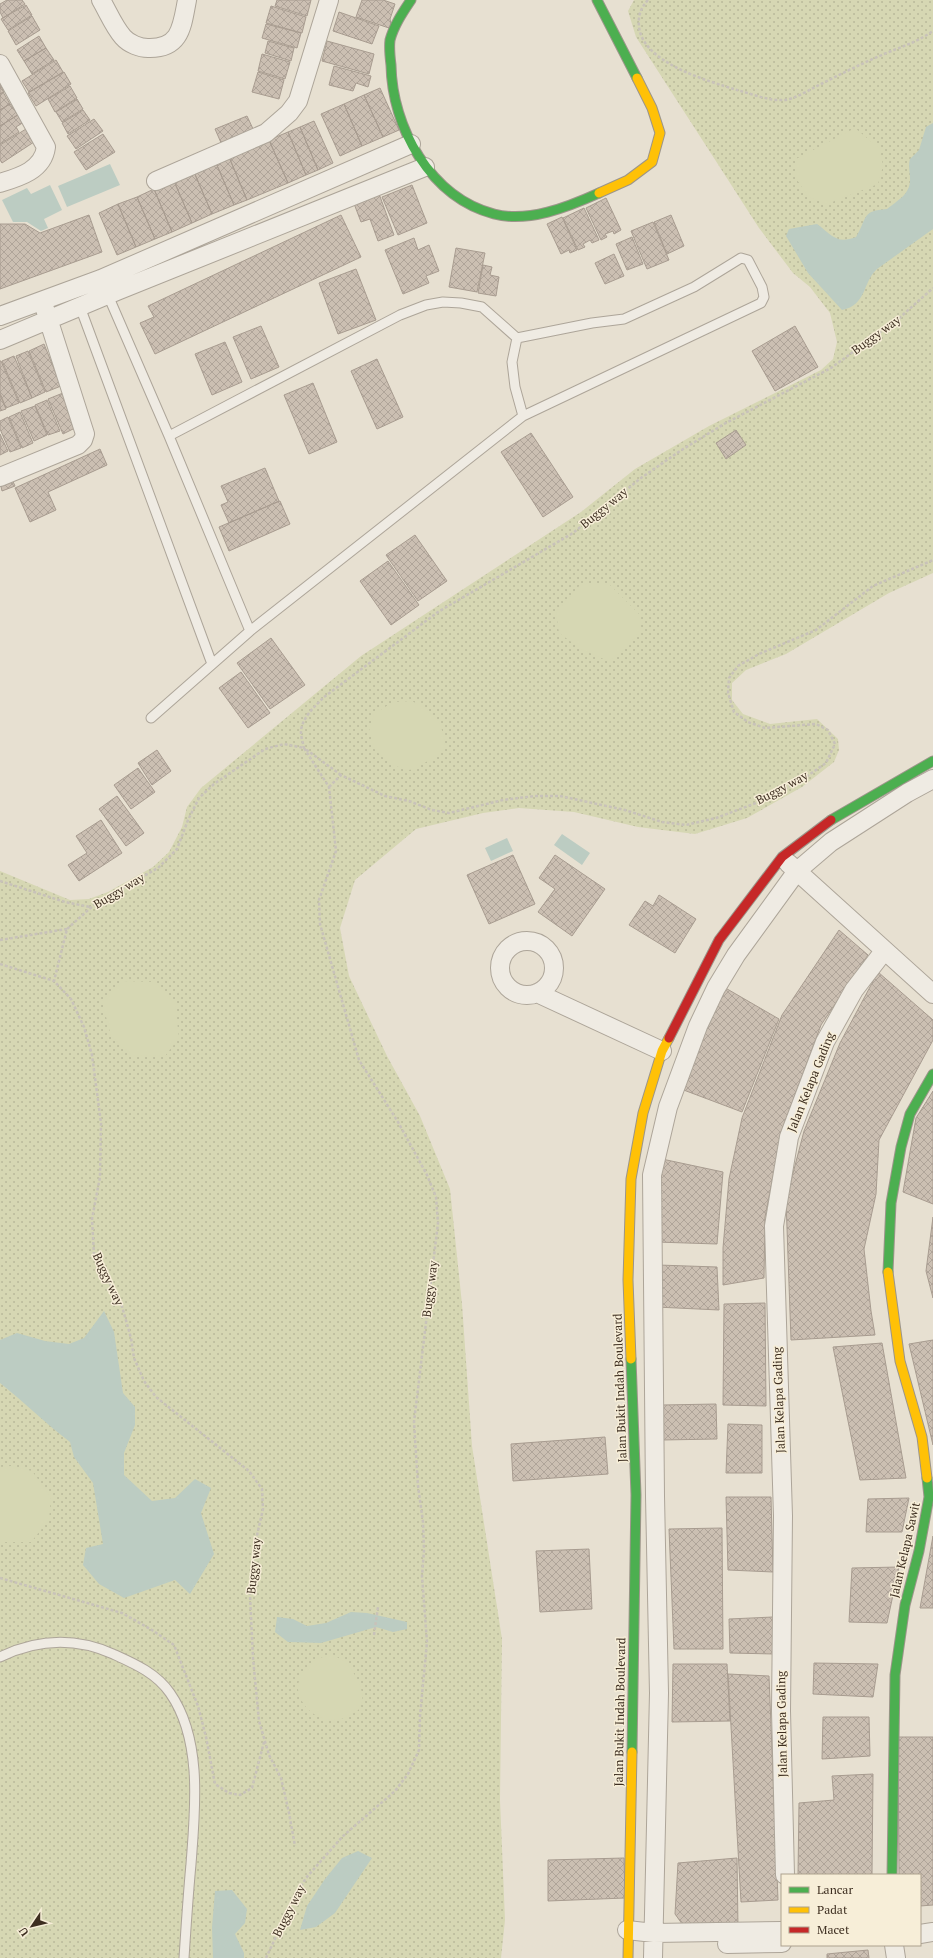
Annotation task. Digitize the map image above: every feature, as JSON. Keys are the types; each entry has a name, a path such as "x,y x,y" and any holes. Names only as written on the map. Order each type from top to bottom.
{"street":[{"path":"101,0 124,38 140,47 158,49 170,44 179,34 187,0"},
{"path":"156,181 266,133 289,113 298,101 329,0"},
{"path":"410,0 399,18 390,41 391,85 400,116 411,144 425,167 456,198 494,214 524,216 572,205 628,180 652,162 660,133 654,114 596,0"},
{"path":"0,64 46,147 45,155 40,162 26,175 0,184"},
{"path":"0,340 81,307 104,287 411,144"},
{"path":"0,316 73,289 104,287 425,167"},
{"path":"0,477 78,445 83,440 85,434 48,320 43,300"},
{"name":"Jalan Bukit Indah Boulevard","path":"628,1944 636,1495 628,1280 631,1179 643,1113 662,1051 719,940 782,857 837,816 933,761"},
{"path":"653,1945 659,1693 654,1496 652,1175 668,1108 701,1019 716,988 736,955 797,870 831,842 907,793 933,779"},
{"path":"782,857 933,994"},
{"name":"Jalan Kelapa Gading","path":"785,1874 781,1711 783,1516 774,1226 789,1137 825,1042 854,990 884,951"},
{"path":"538,993 662,1051"},
{"name":"Jalan Kelapa Sawit","path":"892,1874 895,1675 905,1605 919,1551 929,1497 922,1438 900,1361 887,1267 891,1204 901,1147 910,1114 933,1074"},
{"path":"636,1495 654,1496"},
{"path":"921,1921 933,1920"},
{"path":"653,1945 781,1931"},
{"path":"921,1934 933,1932"},
{"path":"628,1944 774,1944"},
{"path":"745,1958 774,1944"},
{"path":"894,1946 896,1958"}],"lane":[{"path":"151,718 250,631 523,416 761,303 764,297 762,287 748,260 741,258 694,287 624,319 592,323 517,338"},
{"path":"104,287 169,436 250,631"},
{"path":"73,289 81,307 212,664"},
{"path":"169,436 400,315 426,305 443,302 461,303 482,307 517,338"},
{"path":"517,338 512,362 515,387 523,416"},
{"path":"0,1657 16,1649 40,1643 70,1643 96,1646 142,1667 158,1679 170,1693 183,1716 195,1773 195,1811 184,1958"}],"path":[{"path":"648,0 642,6 638,17 640,32 643,40 656,54 672,65 715,83 760,96 785,100 884,54 907,47 933,31"},
{"name":"Buggy way","path":"266,1958 295,1896 306,1878 343,1836 395,1791 408,1774 419,1750 420,1716 427,1642 422,1576 424,1550 423,1522 418,1486 414,1422 438,1223 436,1197 428,1175 415,1151 359,1060 320,924 319,900 336,851 329,786 304,748 300,732 302,723 318,703 438,612 573,533 641,478 680,451 724,424 831,368 897,320 933,288"},
{"name":"Buggy way","path":"67,929 91,908 114,892 158,868 177,849 188,820 199,798 214,784 265,748 284,744 304,748 341,775 384,796 409,801 432,810 449,813 503,800 536,796 560,796 625,810 662,822 686,825 716,818 759,802 803,779 826,763 835,744 828,730 816,724 765,728 748,722 734,712 728,694 730,678 738,666 759,654 816,630 873,586 933,560"},
{"path":"329,786 341,775"},
{"path":"0,881 65,902 91,908"},
{"path":"0,940 67,929 54,981 0,964"},
{"name":"Buggy way","path":"54,981 71,999 84,1027 93,1063 101,1123 100,1177 92,1219 94,1255 121,1304 131,1338 134,1358 144,1381 156,1397 249,1471 262,1489 263,1509 255,1544 250,1595 253,1658 260,1721 269,1755 281,1778 295,1846"},
{"path":"374,1635 378,1607"}],"green space":[{"path":"634,0 933,0 933,573 889,593 786,654 746,670 732,683 732,700 743,714 770,724 817,719 838,739 839,750 834,762 802,787 747,818 695,834 638,827 574,812 519,808 483,813 416,829 355,880 340,928 349,976 387,1056 420,1116 450,1189 462,1304 472,1446 502,1639 500,1800 505,1920 501,1958 0,1958 0,871 70,900 89,899 108,892 153,867 169,852 182,827 187,807 201,788 361,656 581,512 635,469 709,426 821,370 833,359 837,342 830,313 810,287 793,273 759,228 636,37 628,11"},
{"path":"855,128 880,149 883,166 878,184 827,204 808,197 796,178 796,159"},
{"path":"580,585 610,585 639,614 639,631 628,647 608,661 581,649 559,633 556,612"},
{"path":"412,701 432,714 436,719 442,730 445,747 430,760 410,770 391,765 375,750 369,731 374,714 393,702"},
{"path":"123,981 155,982 175,1004 179,1038 165,1056 132,1055 111,1036 102,1001"},
{"path":"11,1466 32,1471 51,1497 49,1520 31,1542 4,1542 0,1538 0,1467"},
{"path":"332,1654 345,1662 353,1672 362,1691 362,1704 357,1711 346,1717 328,1720 321,1718 306,1707 299,1694 298,1684 301,1675 307,1666 316,1660"}],"shaded area":[{"path":"933,123 933,229 877,269 872,275 860,299 850,307 842,310 808,273 786,236 789,229 817,224 830,235 839,239 843,240 856,237 866,216 869,213 887,209 906,192 910,184 910,159 919,150 926,127"},
{"path":"110,164 120,185 67,207 58,186"},
{"path":"50,185 62,210 44,219 48,228 41,231 27,222 13,222 2,200 27,188 31,194"},
{"path":"562,834 590,853 582,865 554,845"},
{"path":"507,838 513,851 491,861 485,848"},
{"path":"104,1311 114,1332 123,1393 135,1407 135,1425 124,1453 124,1475 152,1501 175,1498 195,1479 211,1488 201,1513 214,1554 190,1594 175,1580 124,1598 99,1584 83,1565 86,1548 103,1544 93,1483 74,1457 70,1442 0,1383 0,1340 17,1333 45,1341 69,1344 84,1338"},
{"path":"351,1612 367,1613 407,1622 407,1629 393,1632 376,1627 321,1643 288,1642 275,1632 277,1617 293,1619 307,1626 326,1623"},
{"path":"358,1851 372,1858 335,1913 316,1927 300,1930 307,1906 325,1879 342,1858"},
{"path":"232,1890 247,1909 245,1923 235,1934 244,1953 244,1958 213,1958 212,1927 215,1891"}],"building":[{"path":"7,0 22,0 25,4 3,18 0,12 0,4"},
{"path":"277,0 311,0 307,16 275,6"},
{"path":"362,0 383,0 395,4 390,19 392,29 356,17"},
{"path":"26,5 32,15 8,30 1,19"},
{"path":"271,6 306,17 302,33 266,23"},
{"path":"339,12 379,26 372,44 333,31"},
{"path":"32,16 40,30 16,45 8,31"},
{"path":"266,24 301,33 297,48 262,38"},
{"path":"39,36 46,48 24,61 17,50"},
{"path":"268,41 294,48 291,61 265,53"},
{"path":"327,41 374,54 369,74 322,61"},
{"path":"46,48 54,60 32,74 24,61"},
{"path":"262,54 290,62 285,79 258,71"},
{"path":"56,60 63,72 29,92 22,81"},
{"path":"334,66 371,76 368,87 356,83 353,91 329,85"},
{"path":"64,72 71,84 36,106 28,93"},
{"path":"258,72 284,80 279,99 252,92"},
{"path":"0,85 4,92 0,94"},
{"path":"70,86 77,98 55,112 48,99"},
{"path":"380,88 399,130 383,137 364,95"},
{"path":"3,92 10,104 0,110 0,94"},
{"path":"364,95 383,137 362,146 344,104"},
{"path":"77,99 83,109 62,122 56,112"},
{"path":"10,104 18,115 0,126 0,110"},
{"path":"344,104 362,146 340,156 321,114"},
{"path":"83,110 90,120 68,134 62,123"},
{"path":"19,114 24,122 16,127 19,132 0,144 0,126"},
{"path":"247,116 254,131 222,145 215,129"},
{"path":"94,119 103,131 76,149 67,136"},
{"path":"314,121 333,163 318,170 300,127"},
{"path":"300,127 318,170 306,175 288,132"},
{"path":"26,129 34,142 2,163 0,160 0,145"},
{"path":"288,132 306,175 288,183 269,140"},
{"path":"103,134 115,152 86,170 74,152"},
{"path":"269,140 288,183 247,200 229,157"},
{"path":"229,157 247,200 234,205 216,163"},
{"path":"216,163 234,205 212,214 194,172"},
{"path":"194,172 212,214 192,223 174,181"},
{"path":"174,181 192,223 172,232 154,189"},
{"path":"412,185 427,223 398,235 382,197"},
{"path":"154,189 172,232 155,239 137,197"},
{"path":"378,191 394,235 378,241 370,219 361,222 353,201"},
{"path":"137,197 155,239 136,247 118,204"},
{"path":"606,198 621,230 614,234 613,231 605,234 607,237 601,240 586,208"},
{"path":"118,204 136,247 117,255 99,213"},
{"path":"584,208 599,240 592,243 590,240 583,244 585,247 578,250 563,218"},
{"path":"89,215 102,252 0,289 0,224 25,224 40,233"},
{"path":"341,215 361,257 155,354 140,323 154,317 148,306"},
{"path":"671,215 684,246 667,254 654,222"},
{"path":"562,217 577,250 570,253 569,250 561,254 547,224"},
{"path":"653,222 669,260 647,269 631,231"},
{"path":"632,237 643,264 627,270 616,244"},
{"path":"414,238 418,250 429,245 439,271 426,276 429,283 403,294 385,250"},
{"path":"456,248 485,253 477,292 449,287"},
{"path":"614,254 624,276 605,284 595,263"},
{"path":"483,265 492,267 490,275 499,277 496,296 478,293"},
{"path":"356,269 376,320 338,334 319,283"},
{"path":"261,326 279,367 251,379 233,337"},
{"path":"795,326 818,367 775,391 752,351"},
{"path":"225,342 242,382 212,395 195,354"},
{"path":"44,344 61,386 46,392 29,351"},
{"path":"28,351 45,392 32,398 16,356"},
{"path":"14,356 32,398 20,403 2,361"},
{"path":"377,359 403,417 377,429 351,371"},
{"path":"0,361 19,403 6,408 0,393"},
{"path":"313,383 337,442 309,454 284,395"},
{"path":"63,393 77,427 63,434 48,399"},
{"path":"0,395 6,409 0,411"},
{"path":"47,400 60,431 48,435 35,405"},
{"path":"35,406 47,435 34,441 21,411"},
{"path":"20,412 33,443 22,448 9,417"},
{"path":"8,417 21,448 10,452 0,429 0,421"},
{"path":"736,430 746,445 726,459 716,443"},
{"path":"531,433 573,497 543,517 501,452"},
{"path":"0,434 8,451 0,455"},
{"path":"100,449 107,465 48,492 56,510 30,522 15,488"},
{"path":"265,468 279,501 229,523 221,505 228,502 221,486"},
{"path":"11,477 15,486 2,491 0,482"},
{"path":"280,501 290,524 229,551 219,527"},
{"path":"415,535 447,581 418,601 386,555"},
{"path":"388,561 419,605 391,625 360,581"},
{"path":"271,638 305,685 270,709 237,663"},
{"path":"241,672 270,713 248,728 219,688"},
{"path":"157,750 171,771 152,785 138,763"},
{"path":"138,768 155,792 131,809 114,785"},
{"path":"117,796 144,833 126,846 99,809"},
{"path":"101,820 122,853 79,881 68,865 87,853 76,836"},
{"path":"513,855 535,904 489,924 467,875"},
{"path":"555,855 605,889 572,936 538,912 555,889 539,878"},
{"path":"659,895 696,919 675,953 629,925 645,901 653,906"},
{"path":"839,930 868,955 821,1025 783,1127 765,1217 764,1278 723,1285 723,1248 729,1179 742,1118 782,1015"},
{"path":"878,972 933,1020 933,1040 879,1140 876,1194 864,1249 875,1335 791,1340 786,1200 804,1131 840,1043"},
{"path":"722,986 779,1019 742,1112 681,1089"},
{"path":"933,1091 933,1204 903,1192 916,1118"},
{"path":"662,1159 723,1172 717,1244 656,1242"},
{"path":"933,1217 933,1298 926,1271"},
{"path":"658,1265 717,1267 719,1310 656,1307"},
{"path":"765,1303 766,1406 723,1405 724,1304"},
{"path":"933,1340 933,1445 909,1344"},
{"path":"882,1343 906,1478 860,1480 833,1347"},
{"path":"716,1404 717,1439 662,1440 663,1405"},
{"path":"728,1424 762,1425 762,1473 726,1473"},
{"path":"605,1437 608,1474 513,1481 511,1444"},
{"path":"726,1497 771,1497 773,1572 728,1570"},
{"path":"909,1498 902,1532 866,1532 868,1499"},
{"path":"722,1528 723,1649 674,1649 669,1529"},
{"path":"933,1536 933,1608 920,1608"},
{"path":"589,1549 592,1609 540,1612 536,1551"},
{"path":"899,1567 887,1623 849,1622 852,1568"},
{"path":"773,1617 774,1654 730,1653 729,1619"},
{"path":"814,1663 878,1664 873,1697 813,1694"},
{"path":"673,1664 727,1664 730,1721 672,1722"},
{"path":"728,1674 769,1676 778,1900 741,1902"},
{"path":"823,1717 869,1717 870,1756 822,1759"},
{"path":"898,1737 933,1737 933,1905 921,1906 921,1874 899,1874"},
{"path":"873,1774 872,1874 798,1874 799,1803 834,1800 832,1776"},
{"path":"624,1858 625,1898 548,1901 548,1860"},
{"path":"737,1858 738,1928 685,1928 675,1914 678,1863"},
{"path":"868,1950 869,1958 827,1958 827,1954"}],"traffic: fast":[{"path":"411,0 396,24 390,40 393,89 407,135 419,156 434,176 451,192 471,205 494,214 507,216 534,215 548,212 599,193"},
{"path":"597,0 637,78"},
{"path":"831,820 933,761"},
{"path":"888,1272 891,1203 901,1147 910,1114 933,1074"},
{"path":"631,1359 636,1495 632,1752"},
{"path":"892,1874 895,1675 905,1605 919,1551 929,1497 927,1478"}],"traffic: slow":[{"path":"599,193 628,180 652,162 660,133 652,108 637,78"},
{"path":"631,1359 628,1280 631,1179 643,1113 662,1051 669,1038"},
{"path":"888,1272 900,1361 922,1437 927,1478"},
{"path":"628,1958 632,1752"}],"traffic: jam":[{"path":"669,1038 719,940 782,857 831,820"}]}
